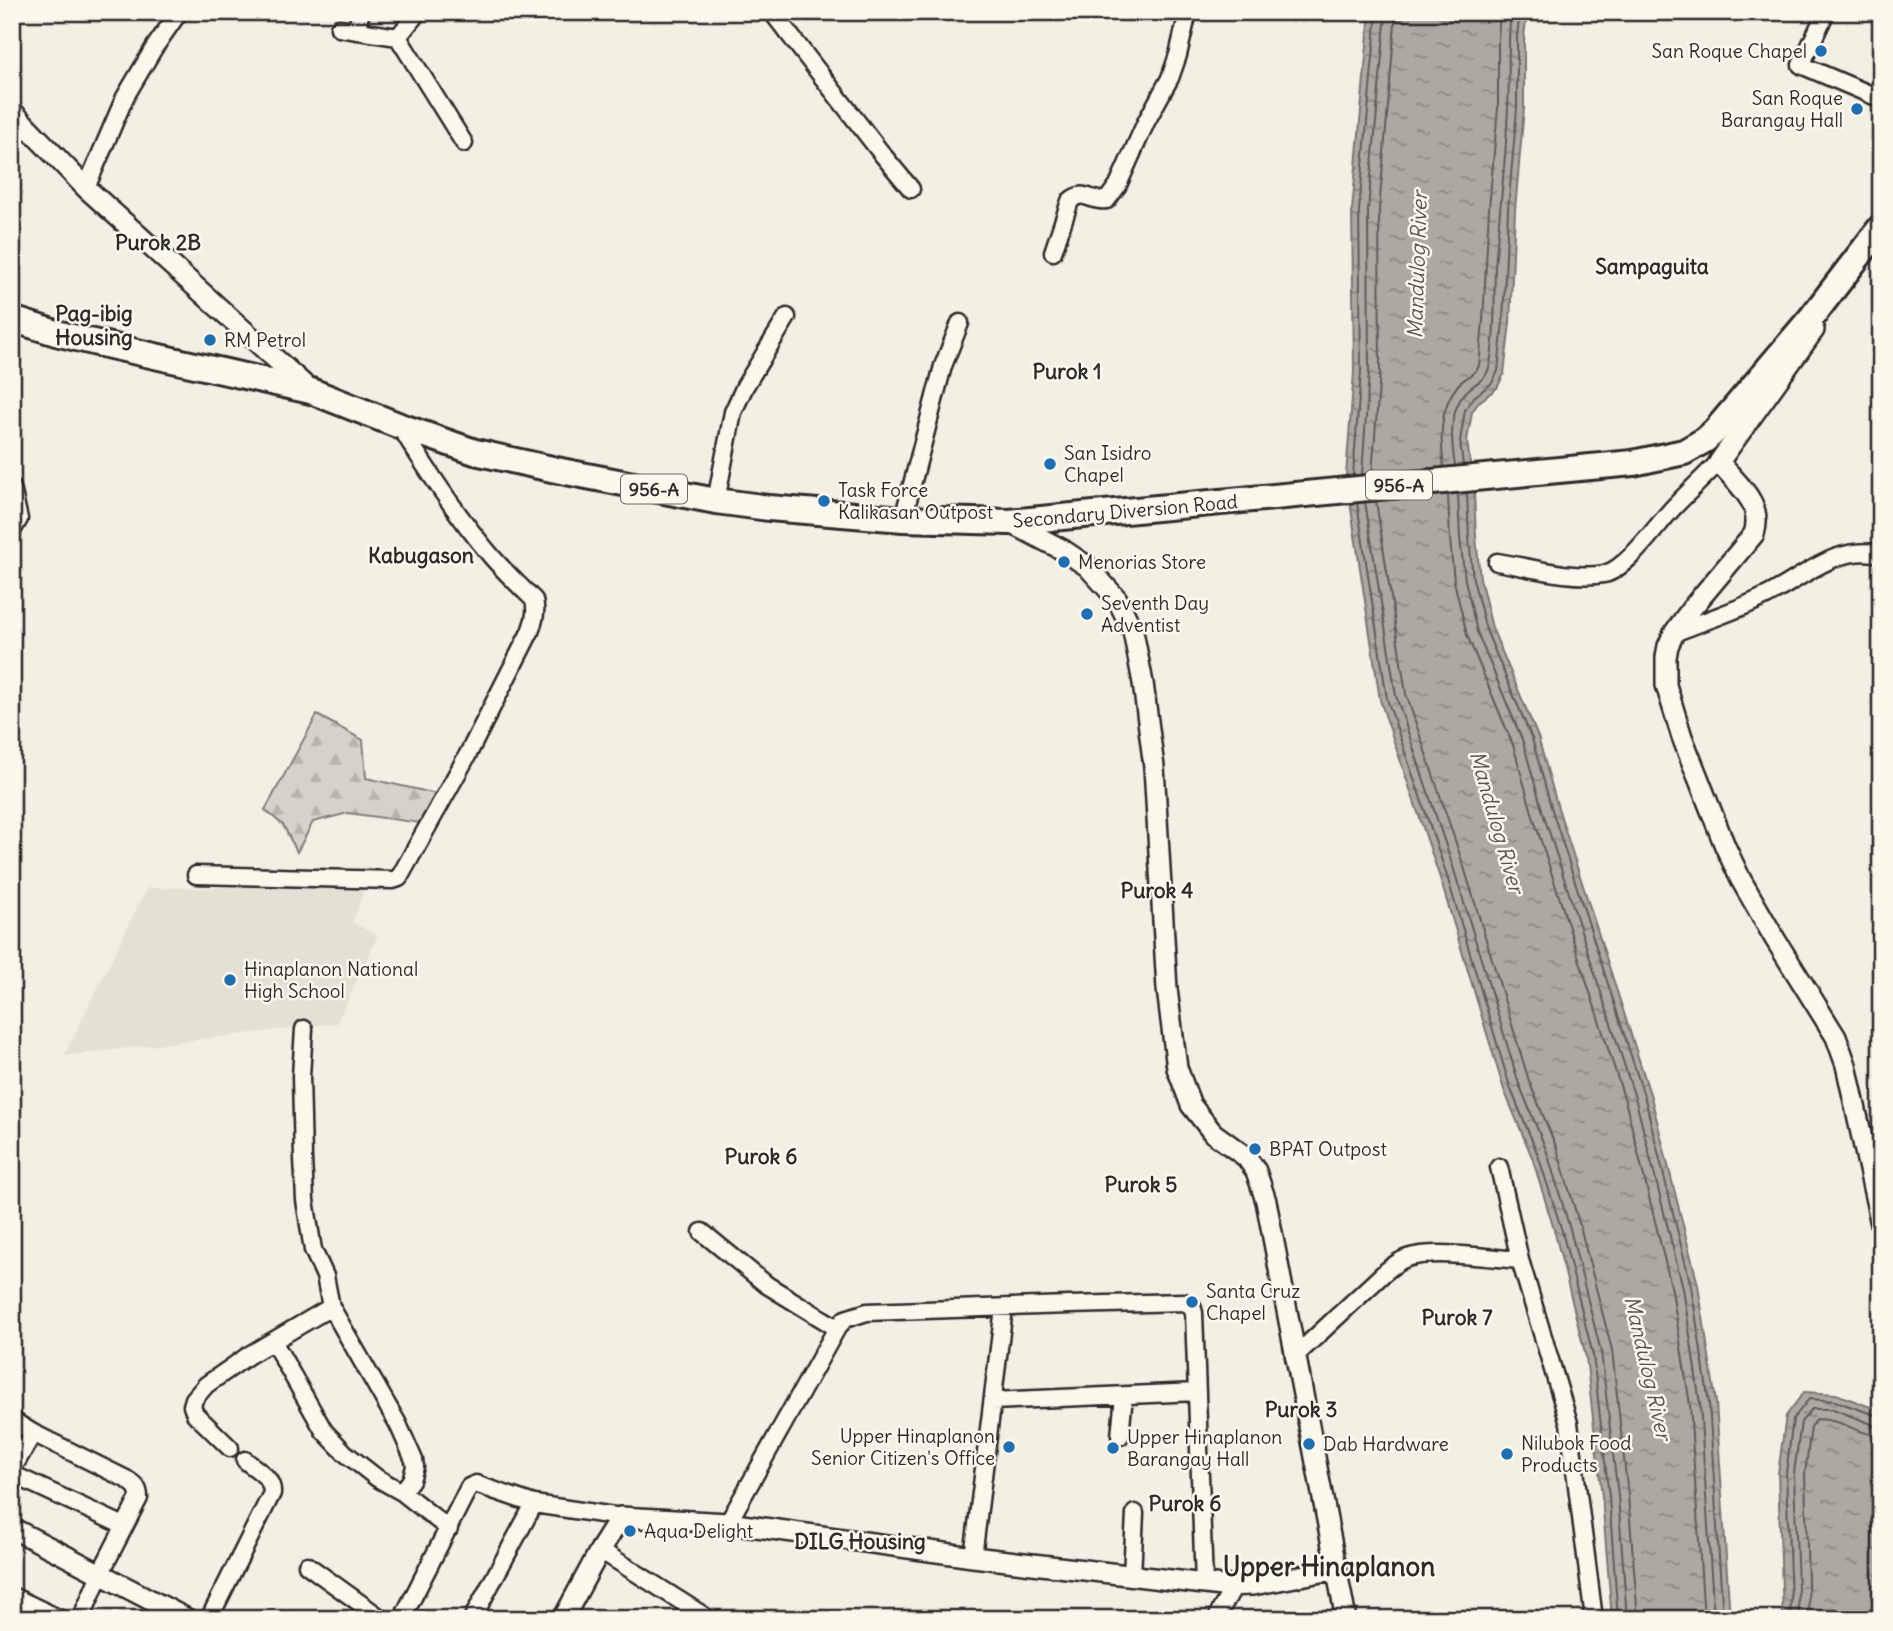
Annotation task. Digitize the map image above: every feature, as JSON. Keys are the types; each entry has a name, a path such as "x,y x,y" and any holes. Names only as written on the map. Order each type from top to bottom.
{"main road":[{"name":"Secondary Diversion Road","path":"311,391 453,445 501,458 716,501 902,519 1009,522 1633,463 1672,456 1705,440 1726,419 1830,294 1881,227"},
{"name":"956-A","path":"12,319 97,343 311,391"}],"street":[{"path":"86,188 125,97 153,48 179,12"},
{"path":"356,31 362,12"},
{"path":"398,37 418,12"},
{"path":"772,12 911,189"},
{"path":"1053,251 1070,201 1081,195 1097,201 1107,200 1118,185 1146,122 1170,79 1188,12"},
{"path":"1826,12 1801,65 1881,99"},
{"path":"339,28 398,37 464,143"},
{"name":"Secondary Diversion Road","path":"12,111 86,188 311,391"},
{"path":"1497,562 1594,575 1606,574 1620,567 1719,462 1806,341 1824,312 1830,294"},
{"path":"716,501 733,412 745,386 787,317"},
{"path":"902,519 943,366 960,323"},
{"path":"196,875 393,880 400,878 467,756 530,632 536,617 534,600 494,559 454,510 400,426"},
{"path":"1719,462 1752,501 1758,515 1757,526 1754,534 1674,633 1668,646 1665,685 1725,846 1741,880 1836,1037 1846,1065 1881,1224"},
{"path":"12,488 19,519 12,531"},
{"path":"1009,522 1063,550 1087,566 1118,599 1133,631 1154,767 1167,989 1177,1068 1191,1105 1202,1122 1246,1157 1256,1171 1266,1201 1346,1619"},
{"path":"1674,633 1763,598 1826,561 1856,552 1881,554"},
{"path":"304,1029 301,1076 305,1200 313,1250 325,1276 331,1307 398,1424 414,1460 411,1479 402,1492"},
{"path":"1499,1167 1520,1260 1569,1423 1594,1619"},
{"path":"702,1232 768,1285 837,1328"},
{"path":"1294,1357 1395,1263 1406,1258 1424,1254 1520,1260"},
{"path":"728,1523 837,1328 845,1319 867,1312 1169,1302 1189,1304 1194,1313 1204,1584"},
{"path":"230,1448 195,1414 192,1406 194,1399 206,1385 249,1355 331,1307"},
{"path":"973,1557 1004,1308"},
{"path":"273,1341 324,1431 345,1453 377,1478 402,1492 449,1529"},
{"path":"993,1401 1197,1392"},
{"path":"1120,1436 1124,1396"},
{"path":"12,1420 137,1486 139,1490 139,1498 80,1619"},
{"path":"33,1433 12,1472 124,1526"},
{"path":"209,1619 272,1493 269,1479 245,1460"},
{"path":"402,1619 469,1487 473,1485 534,1504 621,1517 728,1523 973,1557 1204,1584 1234,1586 1284,1580 1337,1569"},
{"path":"472,1619 534,1504"},
{"path":"1132,1576 1135,1513"},
{"path":"563,1619 621,1517"},
{"path":"12,1528 187,1619"},
{"path":"600,1550 709,1619"},
{"path":"307,1565 382,1619"},
{"path":"1218,1619 1234,1586"},
{"path":"12,1596 60,1619"}],"shaded area":[{"name":"Hinaplanon National High School","path":"365,886 353,922 378,936 337,1023 64,1056 147,888"}],"green space":[{"path":"317,715 363,740 366,778 437,794 420,823 348,813 313,822 297,852 283,825 265,810"}],"water":[{"name":"Mandulog River","path":"1370,12 1527,12 1524,37 1524,108 1515,210 1510,323 1504,374 1497,388 1479,402 1472,412 1467,441 1474,491 1480,578 1492,628 1538,737 1558,808 1651,1097 1698,1285 1716,1402 1730,1619 1612,1619 1586,1357 1555,1233 1532,1157 1504,1090 1439,875 1380,700 1346,475 1354,372 1352,210"},
{"path":"1804,1392 1836,1394 1881,1411 1881,1619 1783,1619 1778,1473 1786,1416"}],"place":[{"name":"San Roque Chapel","path":"1821,51"},
{"name":"San Roque Barangay Hall","path":"1857,109"},
{"name":"RM Petrol","path":"210,340"},
{"name":"San Isidro Chapel","path":"1050,464"},
{"name":"Task Force Kalikasan Outpost","path":"824,501"},
{"name":"Menorias Store","path":"1064,562"},
{"name":"Seventh Day Adventist","path":"1087,614"},
{"name":"Hinaplanon National High School","path":"230,980"},
{"name":"BPAT Outpost","path":"1255,1149"},
{"name":"Santa Cruz Chapel","path":"1192,1302"},
{"name":"Dab Hardware","path":"1309,1444"},
{"name":"Upper Hinaplanon Senior Citizen's Office","path":"1009,1447"},
{"name":"Upper Hinaplanon Barangay Hall","path":"1113,1448"},
{"name":"Nilubok Food Products","path":"1507,1454"},
{"name":"Aqua Delight","path":"630,1531"}],"district":[{"name":"Purok 2B","path":"158,242"},
{"name":"Sampaguita","path":"1652,266"},
{"name":"Pag-ibig Housing","path":"94,325"},
{"name":"Purok 1","path":"1067,371"},
{"name":"Kabugason","path":"421,555"},
{"name":"Purok 4","path":"1157,890"},
{"name":"Purok 6","path":"761,1156"},
{"name":"Purok 5","path":"1141,1184"},
{"name":"Purok 7","path":"1457,1317"},
{"name":"Purok 3","path":"1301,1409"},
{"name":"Purok 6","path":"1185,1503"},
{"name":"DILG Housing","path":"860,1541"},
{"name":"Upper Hinaplanon","path":"1329,1566"}]}
